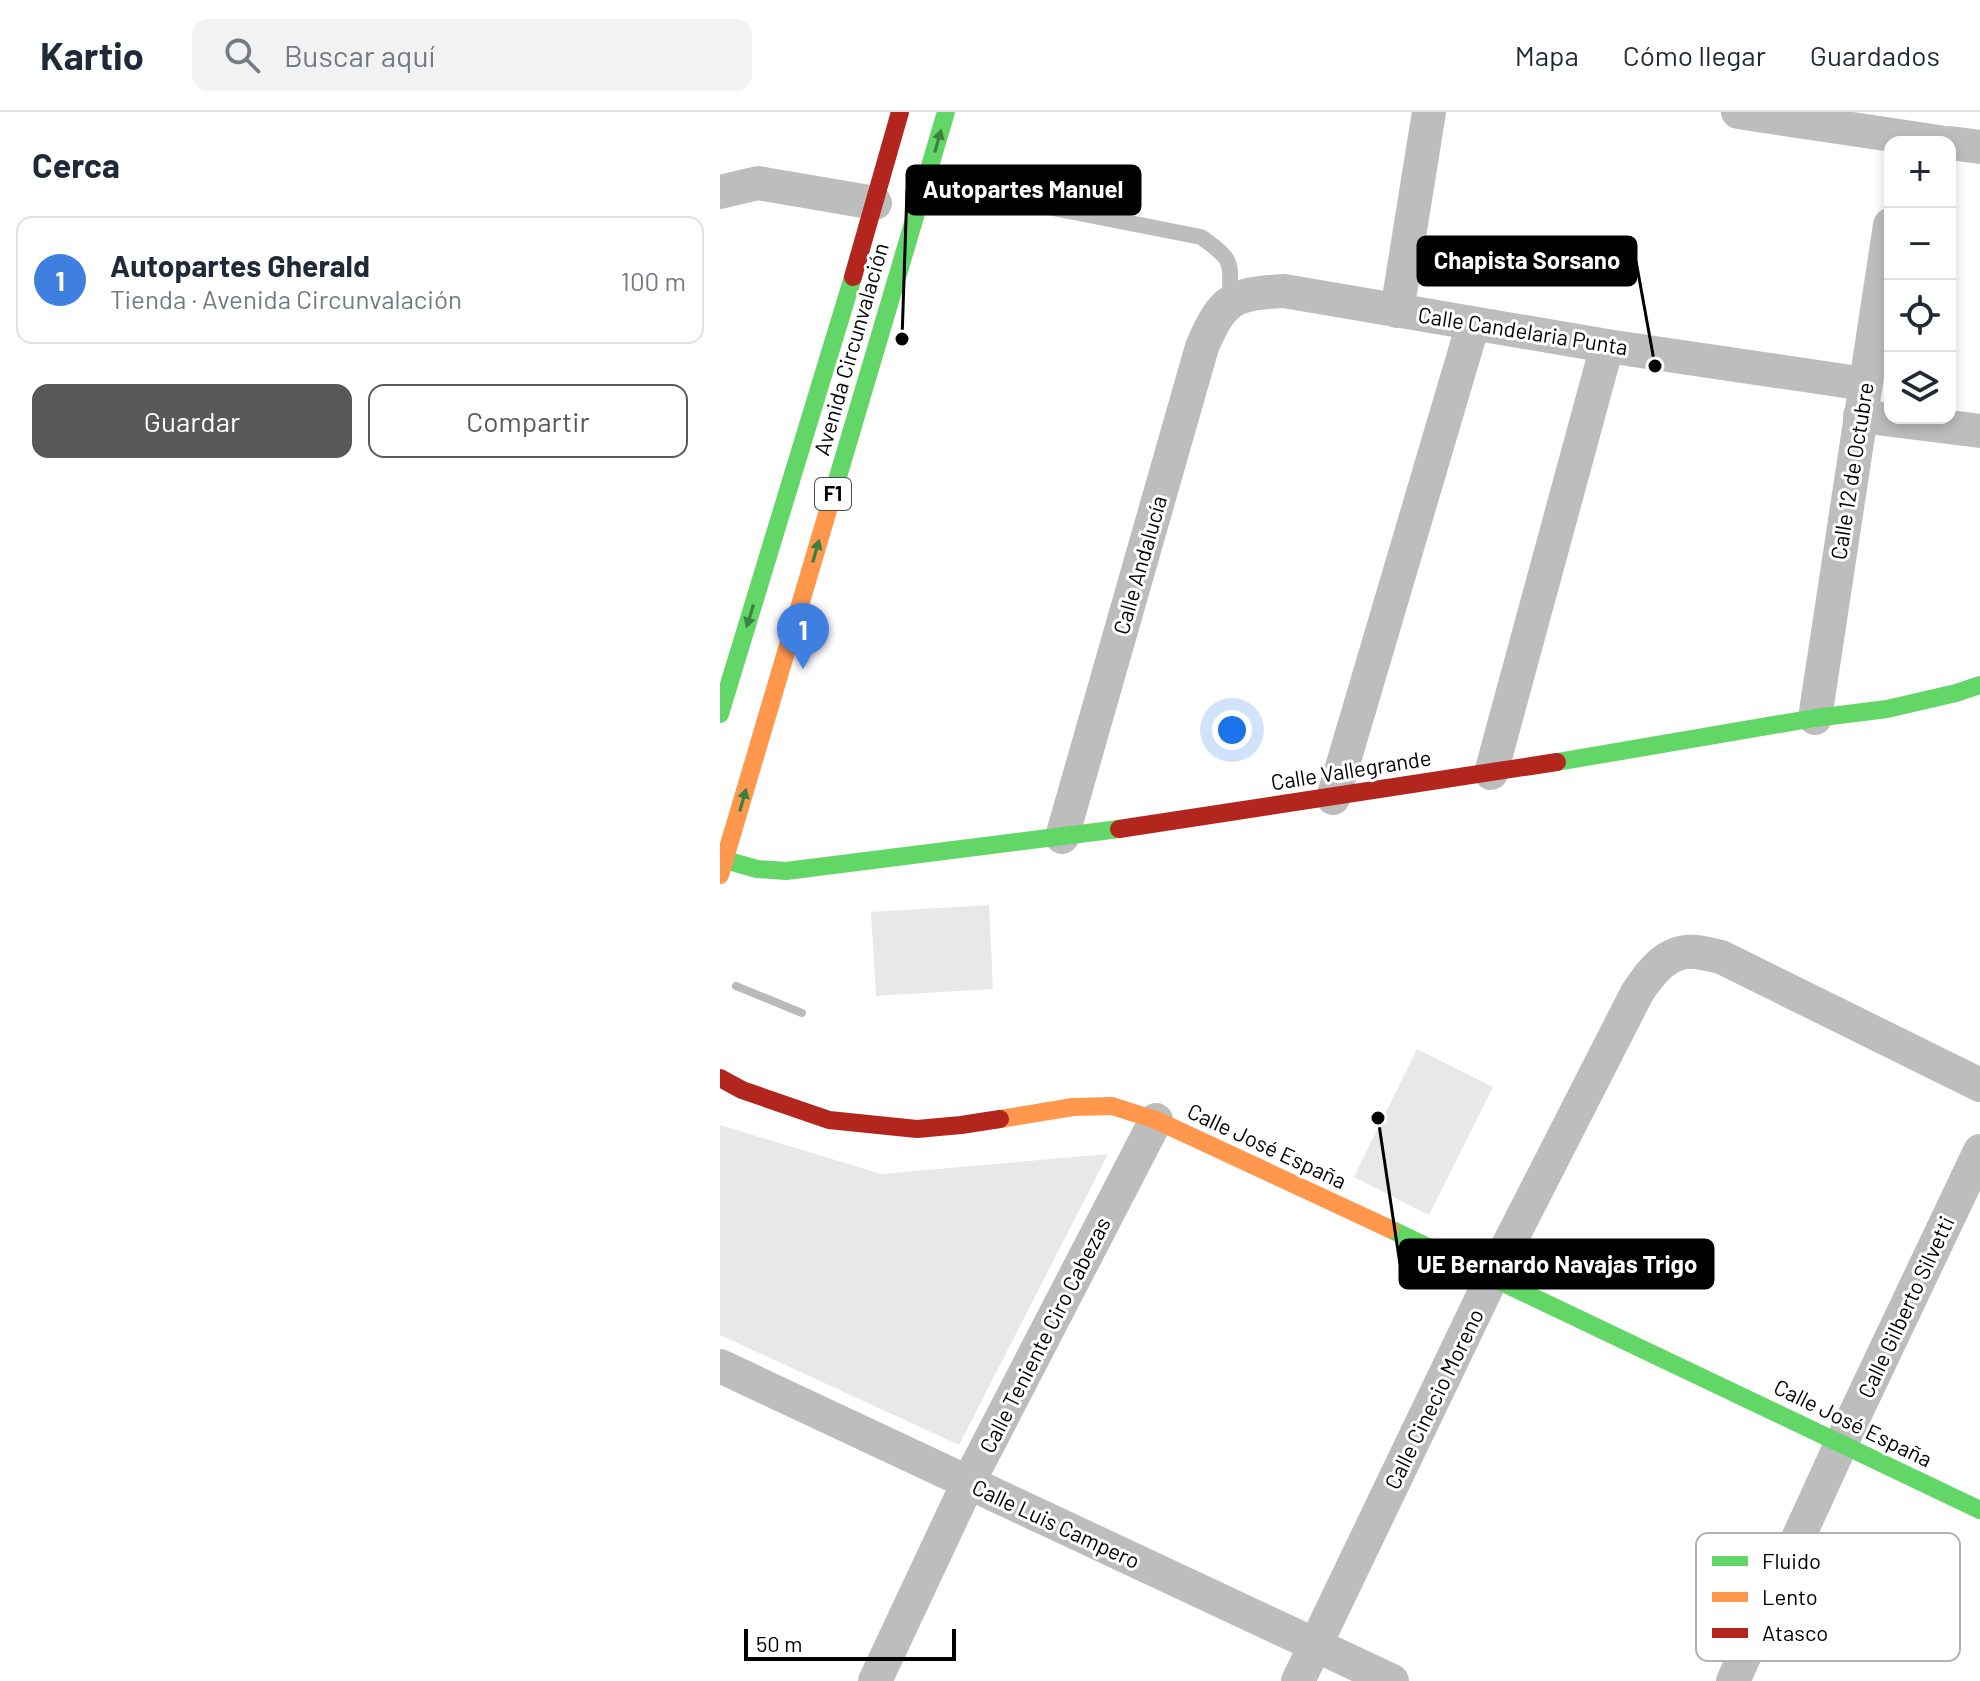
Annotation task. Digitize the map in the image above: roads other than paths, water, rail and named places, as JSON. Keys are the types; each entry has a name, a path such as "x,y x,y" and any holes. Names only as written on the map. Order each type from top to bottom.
{"main road":[{"name":"Avenida Circunvalación","path":"720,714 900,112"},
{"name":"Avenida Circunvalación","path":"722,867 946,112"},
{"name":"Calle Vallegrande","path":"722,867 786,871 1062,837 1333,798 1815,718 1887,709 1980,685"},
{"name":"Calle José España","path":"720,1078 742,1090 829,1120 917,1129 1073,1107 1112,1106 1156,1120 1980,1510"}],"street":[{"path":"1397,311 1429,112"},
{"path":"1738,112 1905,131"},
{"path":"1956,144 1980,147"},
{"path":"720,192 758,183 875,203"},
{"name":"Calle 12 de Octubre","path":"1815,718 1884,262"},
{"name":"Calle Candelaria Punta","path":"1230,301 1251,293 1284,291 1607,346 1862,400 1980,431"},
{"name":"Calle Andalucía","path":"1062,837 1202,347 1213,320 1230,301"},
{"path":"1333,798 1473,324"},
{"path":"1491,773 1607,346"},
{"path":"720,725 764,728"},
{"name":"Calle Cinecio Moreno","path":"1298,1681 1492,1277 1637,993 1652,970 1670,956 1692,951 1721,957 1980,1085"},
{"name":"Calle Teniente Ciro Cabezas","path":"875,1681 968,1483 1156,1120"},
{"name":"Calle Gilberto Silvetti","path":"1800,1533 1980,1151"},
{"name":"Calle Luis Campero","path":"720,1366 1392,1681"},
{"name":"Calle Gilberto Silvetti","path":"1733,1681 1742,1661"}],"lane":[{"path":"992,196 1201,237 1221,251 1230,264 1230,301"}],"waterway":[{"path":"736,986 802,1013"}],"place":[{"name":"Autopartes Manuel","path":"902,339"},
{"name":"Chapista Sorsano","path":"1655,366"},
{"name":"Autopartes Gherald","path":"803,669"},
{"name":"UE Bernardo Navajas Trigo","path":"1378,1118"}]}
